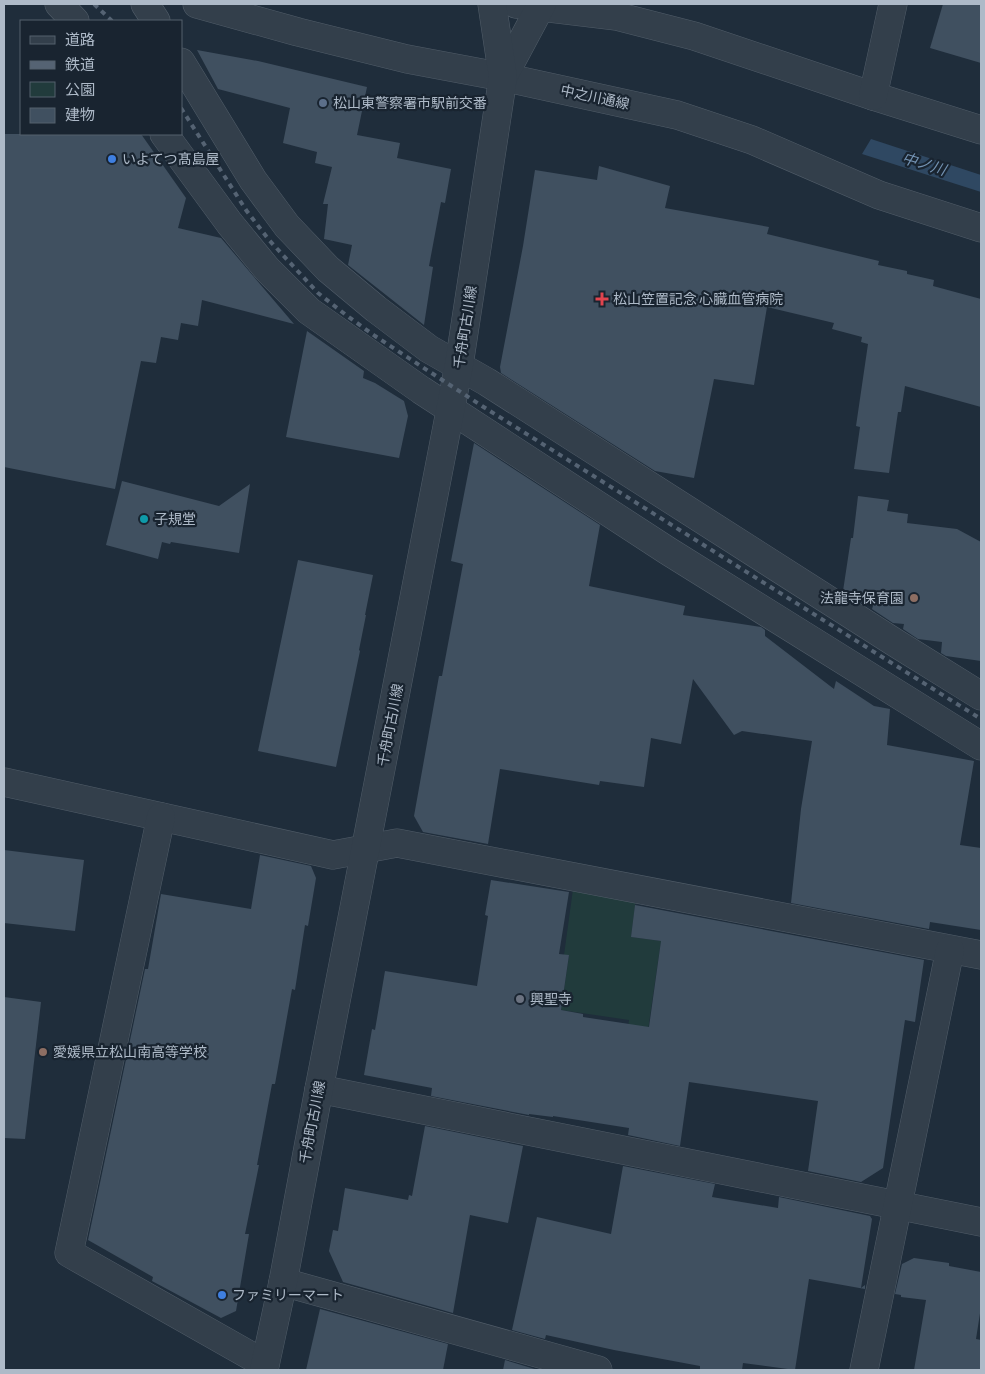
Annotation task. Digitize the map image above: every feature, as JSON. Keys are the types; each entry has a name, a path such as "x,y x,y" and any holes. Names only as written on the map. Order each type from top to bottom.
{"street":[{"path":"59,4 74,20"},
{"path":"145,4 155,20"},
{"name":"中之川通線","path":"197,4 298,32 398,56 677,115 752,140 879,195 981,228"},
{"name":"千舟町古川線","path":"492,4 503,77"},
{"path":"873,96 893,4"},
{"path":"533,5 616,16 694,36 981,130"},
{"name":"千舟町古川線","path":"265,1367 451,409 503,77 533,5"},
{"path":"182,64 253,180 287,226 328,268 376,309 428,349 459,365 981,696"},
{"path":"165,135 230,224 267,269 309,311 421,390 668,551 981,746"},
{"path":"4,782 331,855 397,843 981,955"},
{"path":"161,817 69,1253 265,1367"},
{"path":"864,1370 950,950"},
{"path":"318,1089 981,1222"},
{"path":"283,1282 598,1370"}],"green space":[{"path":"573,889 636,898 631,937 661,941 648,1030 628,1027 629,1020 561,1010 569,956 564,955"}],"water":[{"name":"中ノ川","path":"871,139 981,175 981,192 862,154"}],"building":[{"path":"943,4 981,4 981,63 930,48"},
{"path":"197,50 258,61 367,87 357,135 400,143 397,158 451,169 445,203 441,202 429,266 433,267 424,325 348,265 352,245 324,239 328,204 323,204 332,167 315,163 317,152 283,143 290,108 218,89"},
{"path":"4,134 142,135 186,198 178,228 221,238 294,324 202,300 198,326 181,323 178,340 161,337 156,363 141,361 115,489 4,467"},
{"path":"599,166 670,186 665,208 769,227 767,234 879,261 878,265 907,271 907,274 934,280 933,286 981,299 981,407 905,386 901,412 898,412 889,473 854,469 860,427 856,426 868,344 861,342 862,337 832,329 834,323 767,307 754,385 714,379 694,478 655,471 501,373 500,367 535,170 597,180"},
{"path":"307,331 364,371 363,378 375,383 404,401 408,416 399,458 286,437"},
{"path":"474,443 600,525 589,586 685,606 683,615 761,627 765,630 765,636 834,689 836,681 874,706 890,709 887,745 974,761 960,845 981,848 981,930 930,922 929,929 791,903 801,809 812,741 742,731 734,735 693,679 681,744 651,738 644,787 600,781 599,785 500,769 488,844 423,832 414,816 439,676 442,676 463,564 451,561"},
{"path":"122,481 219,506 250,484 239,553 162,542 158,559 106,545"},
{"path":"858,496 889,500 887,511 908,514 907,523 957,529 981,542 981,661 946,656 941,653 942,642 918,639 903,629 904,624 893,623 872,609 873,606 864,604 843,591 851,538 853,538"},
{"path":"298,560 373,575 360,651 336,767 258,751"},
{"path":"4,850 84,860 75,931 4,923"},
{"path":"260,855 311,866 316,878 308,926 305,925 295,990 292,989 275,1084 272,1084 257,1165 259,1165 245,1234 249,1234 236,1311 221,1318 152,1281 153,1277 88,1240 145,969 148,969 161,894 251,909"},
{"path":"491,880 569,892 559,954 569,955 561,1010 583,1014 583,1017 649,1027 661,941 631,937 635,905 924,960 915,1022 905,1020 883,1168 861,1182 808,1171 818,1101 689,1082 680,1146 628,1135 629,1128 553,1116 529,1115 431,1096 432,1088 364,1075 372,1029 375,1030 385,971 477,986 488,916 485,915"},
{"path":"4,997 41,1002 25,1139 4,1138"},
{"path":"425,1126 523,1146 508,1223 470,1215 453,1313 343,1282 329,1251 333,1230 338,1231 345,1188 408,1200 409,1195 412,1196"},
{"path":"623,1166 715,1184 712,1197 778,1208 779,1197 870,1216 872,1219 861,1288 865,1285 865,1289 809,1279 795,1370 743,1363 742,1370 700,1370 700,1366 546,1335 545,1339 512,1330 537,1217 611,1234"},
{"path":"914,1258 949,1263 949,1266 981,1272 981,1307 976,1339 981,1340 981,1370 914,1370 926,1300 901,1297 901,1295 895,1294 902,1264"},
{"path":"320,1309 448,1344 443,1370 306,1370"},
{"path":"505,1360 538,1370 503,1370"}],"railway":[{"path":"94,4 111,20"},
{"path":"182,110 246,210 269,240 318,293 346,315 482,406 981,719"}],"place":[{"name":"松山東警察署市駅前交番","path":"323,103"},
{"name":"いよてつ髙島屋","path":"112,159"},
{"name":"松山笠置記念 心臓血管病院","path":"602,299"},
{"name":"子規堂","path":"144,519"},
{"name":"法龍寺保育園","path":"914,598"},
{"name":"興聖寺","path":"520,999"},
{"name":"愛媛県立松山南高等学校","path":"43,1052"},
{"name":"ファミリーマート","path":"222,1295"}]}
